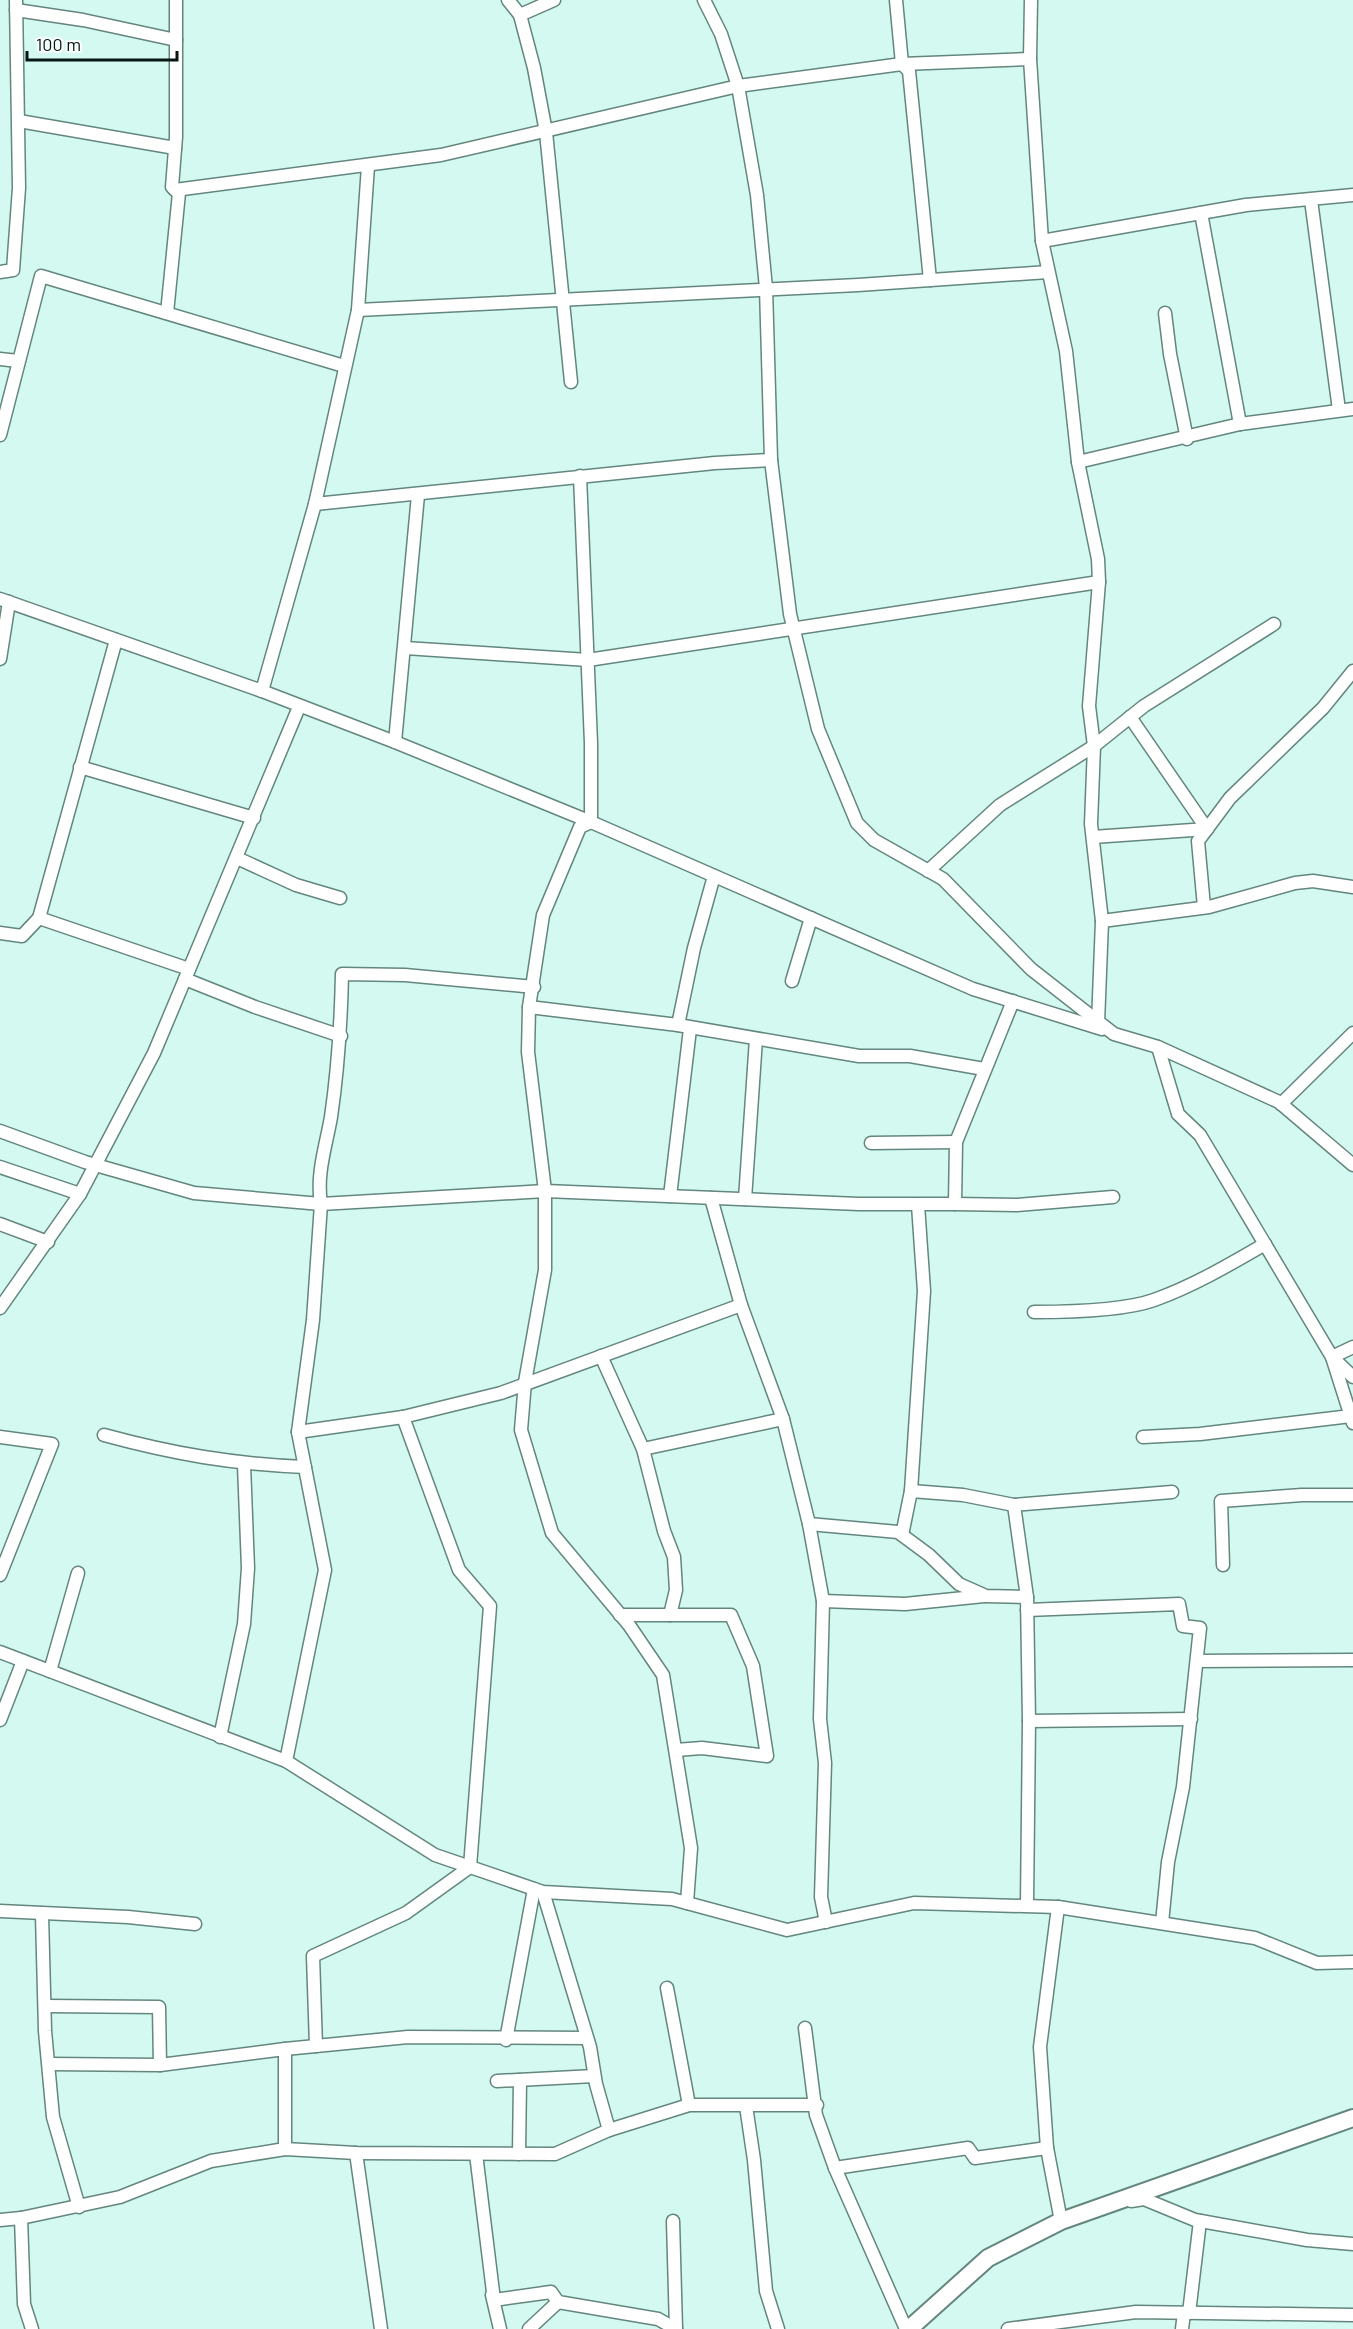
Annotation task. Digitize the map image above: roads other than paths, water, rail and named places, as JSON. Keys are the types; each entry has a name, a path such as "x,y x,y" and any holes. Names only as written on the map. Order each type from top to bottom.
{"street":[{"path":"167,313 179,193 172,187 175,148 176,0"},
{"path":"508,0 520,15 546,132 571,382"},
{"path":"520,15 554,0"},
{"path":"704,0 721,34 738,86 757,195 766,288 771,460 778,535 794,628 818,729 857,823 874,840 943,879 1031,969 1114,1034"},
{"path":"896,0 902,64 909,71 930,280"},
{"path":"1031,0 1030,59 1042,240 1066,351 1078,462 1098,559 1099,582 1089,706 1094,746 1093,837 1101,921 1098,1023"},
{"path":"0,272 13,270 19,188 16,5 176,40"},
{"path":"175,190 441,155 738,86 902,64 1030,59"},
{"path":"19,121 175,148"},
{"path":"262,691 315,504 358,310 368,166"},
{"path":"1042,240 1246,205 1353,195"},
{"path":"1311,200 1339,410"},
{"path":"1200,213 1240,424"},
{"path":"358,310 1048,272"},
{"path":"0,435 41,276 167,313 221,332 344,366"},
{"path":"1165,313 1170,354 1187,439"},
{"path":"0,359 18,361"},
{"path":"1078,462 1187,439 1240,424 1353,409"},
{"path":"315,504 418,495 580,476 771,460"},
{"path":"580,476 588,660 591,822"},
{"path":"395,742 418,495"},
{"path":"405,648 588,660 1099,582"},
{"path":"0,659 4,600 262,691 395,742 591,822 973,989 1158,1047 1281,1104 1353,1165"},
{"path":"928,871 1000,805 1094,746 1130,717 1274,624"},
{"path":"0,933 22,936 39,918 116,640"},
{"path":"1204,907 1198,841 1230,798 1323,708 1353,671"},
{"path":"0,1307 80,1194 154,1053 299,707"},
{"path":"1130,717 1207,829"},
{"path":"80,767 254,818"},
{"path":"591,822 580,827 543,915 530,1007 528,1052 545,1191 545,1270 525,1382 521,1430 552,1533 620,1615 663,1675 691,1848 687,1903"},
{"path":"1093,837 1207,829"},
{"path":"237,858 296,885 340,898"},
{"path":"678,1025 694,948 714,876"},
{"path":"1101,921 1204,907 1294,883 1314,881 1353,887"},
{"path":"39,918 188,974 255,1007 341,1036"},
{"path":"792,981 811,918"},
{"path":"286,1761 325,1570 298,1432 313,1320 321,1204 318,1186 331,1117 341,1036 342,974 405,975 534,987"},
{"path":"956,1204 956,1142 1013,1001"},
{"path":"530,1007 678,1025 690,1029 859,1056 910,1056 984,1069"},
{"path":"670,1196 690,1029"},
{"path":"1281,1104 1353,1034"},
{"path":"745,1199 756,1039"},
{"path":"1143,1437 1200,1434 1352,1419 1332,1357 1200,1135 1178,1114 1158,1047"},
{"path":"0,1131 96,1165 194,1193 321,1204 545,1191 918,1205 1017,1205 1113,1197"},
{"path":"871,1143 956,1142"},
{"path":"0,1167 80,1194"},
{"path":"711,1198 741,1305 783,1419 809,1524 823,1600 820,1719 825,1763 821,1897 826,1922"},
{"path":"902,1535 911,1491 924,1291 918,1205"},
{"path":"0,1224 48,1242"},
{"path":"1035,1312 1078,1312 1152,1301 1218,1271 1265,1244"},
{"path":"298,1432 403,1417 501,1393 525,1382 741,1305"},
{"path":"1332,1357 1353,1347"},
{"path":"601,1356 643,1449 677,1570 676,1590 670,1615"},
{"path":"1332,1357 1353,1377"},
{"path":"316,2046 313,1956 406,1913 470,1867 490,1606 459,1569 403,1417"},
{"path":"643,1449 783,1419"},
{"path":"104,1435 154,1449 244,1465 305,1467"},
{"path":"0,1437 52,1444 0,1575"},
{"path":"220,1737 244,1624 248,1568 244,1465"},
{"path":"911,1491 963,1495 1014,1505 1172,1492"},
{"path":"1223,1565 1221,1501 1302,1495 1353,1495"},
{"path":"1014,1505 1027,1597 1029,1721 1027,1905"},
{"path":"809,1524 898,1532 929,1555 959,1584 986,1596"},
{"path":"50,1671 78,1573"},
{"path":"823,1600 904,1604 986,1596 1027,1597"},
{"path":"1027,1610 1179,1604 1183,1626 1200,1628 1183,1787 1168,1862 1162,1923"},
{"path":"620,1615 731,1615 753,1666 767,1756 702,1748 676,1750"},
{"path":"0,1652 286,1761 435,1855 538,1891 672,1899 787,1930 914,1903 1058,1907 1255,1938 1317,1963 1353,1962"},
{"path":"1197,1661 1353,1660"},
{"path":"0,1720 23,1661"},
{"path":"1029,1721 1191,1719"},
{"path":"538,1891 586,2038 609,2130"},
{"path":"506,2040 538,1891"},
{"path":"1058,1907 1040,2047 1047,2148 1061,2221"},
{"path":"0,1911 42,1915 128,1917 195,1924"},
{"path":"42,1915 53,2117 79,2207"},
{"path":"667,1988 689,2105"},
{"path":"47,2006 159,2007 160,2065"},
{"path":"805,2028 817,2105 816,2115 835,2168 913,2328 988,2258 1061,2221 1353,2118"},
{"path":"49,2064 160,2065 285,2049 408,2037 506,2040 586,2038"},
{"path":"285,2049 285,2149"},
{"path":"497,2081 594,2076"},
{"path":"519,2154 520,2080"},
{"path":"0,2220 79,2207 120,2197 211,2162 285,2149 356,2153 555,2154 609,2130 689,2105 817,2105"},
{"path":"746,2106 754,2160 766,2291 778,2329"},
{"path":"835,2168 968,2148 975,2158 1047,2148"},
{"path":"356,2153 381,2329"},
{"path":"476,2154 494,2300 500,2329"},
{"path":"1097,2208 1144,2199 1200,2221 1307,2240 1353,2244"},
{"path":"21,2218 24,2304 32,2329"},
{"path":"673,2221 676,2329"},
{"path":"1182,2329 1187,2313 1200,2221"},
{"path":"494,2300 551,2292 558,2302 658,2319 676,2329"},
{"path":"529,2329 558,2302"},
{"path":"1008,2329 1057,2325 1136,2312 1353,2315"}]}
